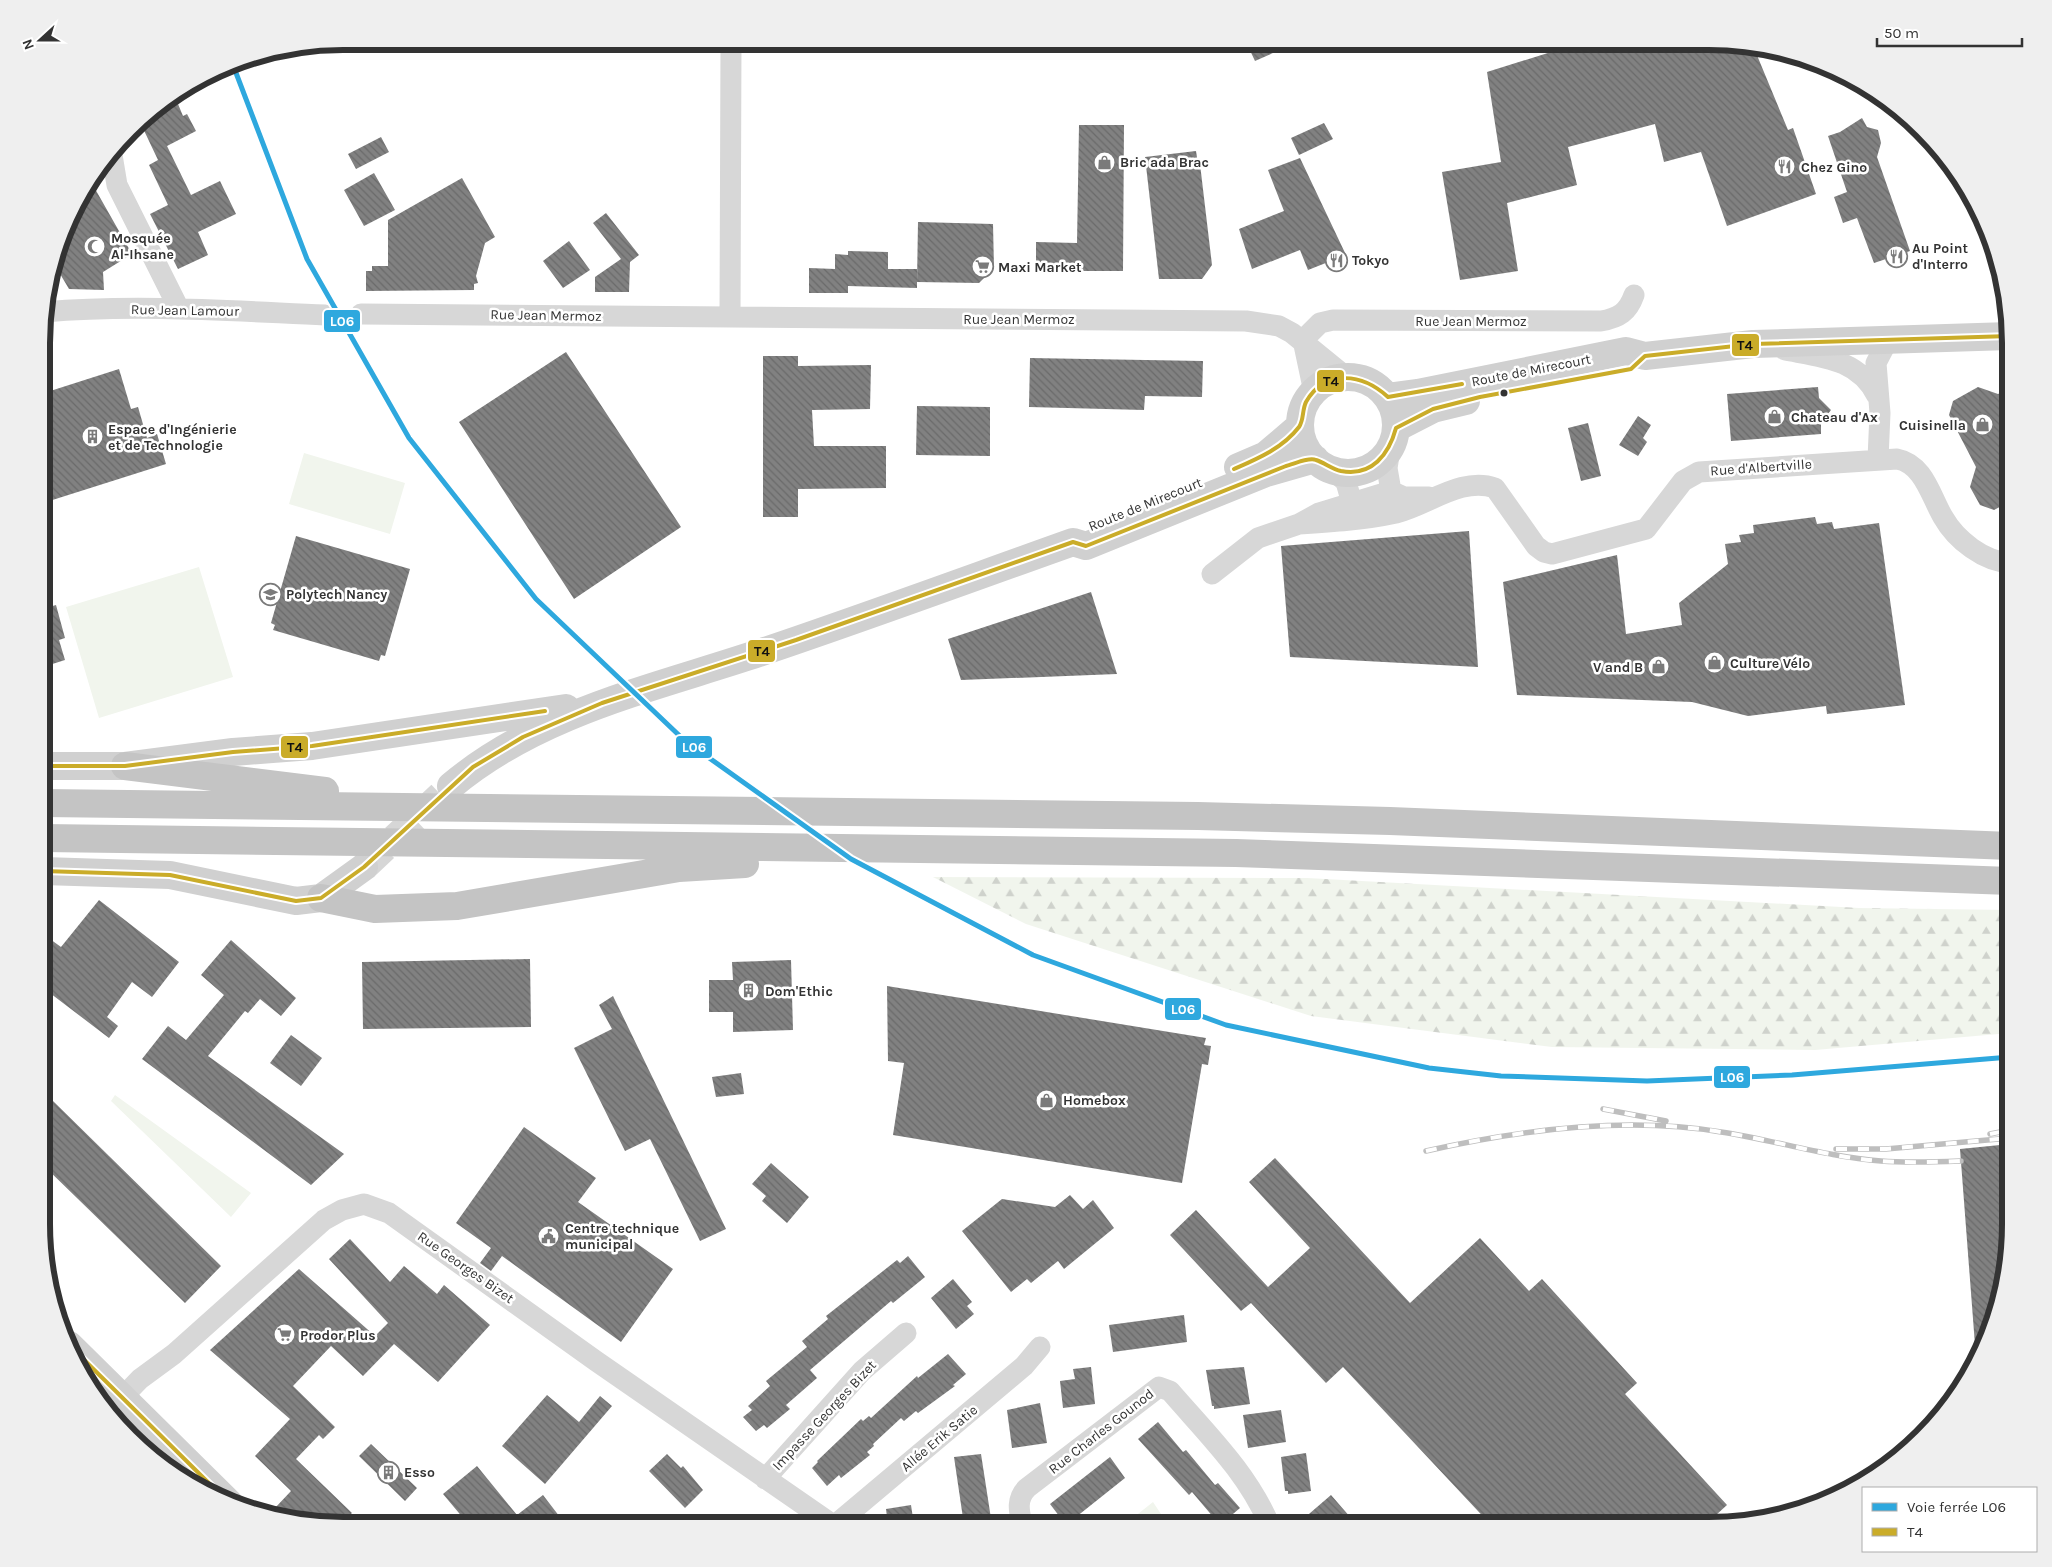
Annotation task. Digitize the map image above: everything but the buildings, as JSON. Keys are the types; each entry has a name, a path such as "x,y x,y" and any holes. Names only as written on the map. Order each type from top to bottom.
{"highway":[{"path":"125,766 457,797 728,810 1390,821 2002,846"},
{"path":"50,803 457,797"},
{"path":"50,838 825,853 910,850 1345,856 2002,881"},
{"path":"321,898 375,909 457,906 679,868 825,853"}],"main road":[{"name":"Route de Mirecourt","path":"1388,397 1418,394 1626,351 1645,356 1753,344 2002,336"},
{"name":"Route de Mirecourt","path":"1393,439 1434,409 1480,397 1631,368 1645,356"},
{"path":"1346,376 1370,381 1388,397 1396,417 1393,439 1375,465 1365,470 1344,473 1324,465 1307,450 1300,426 1306,402 1314,392 1323,384 1346,376"},
{"name":"Route de Mirecourt","path":"1073,542 1079,530 1266,455 1300,426"},
{"name":"Route de Mirecourt","path":"457,797 474,767 504,748 602,703 684,678 893,607 1073,542 1086,546 1266,473 1324,465"},
{"name":"Route de Mirecourt","path":"50,766 125,766 233,752 312,746 602,703"},
{"path":"50,871 170,875 296,900 321,898 364,867"},
{"path":"88,1368 117,1403 207,1483"}],"street":[{"path":"730,317 731,50"},
{"path":"113,162 118,185 179,309"},
{"name":"Rue Jean Mermoz","path":"1303,340 1320,323 1333,320 1601,321 1618,317 1626,310 1634,295"},
{"name":"Rue Jean Lamour","path":"52,311 86,308 179,309 325,315"},
{"name":"Rue Jean Mermoz","path":"362,314 1246,321 1279,326 1303,340 1346,376"},
{"path":"1303,340 1314,392"},
{"path":"1878,459 1880,414 1877,396 1876,364 1888,340"},
{"path":"1753,344 1844,363 1865,377 1877,396"},
{"path":"1324,465 1346,482 1352,503 1373,517 1391,492 1387,468 1393,439"},
{"name":"Rue d'Albertville","path":"1299,524 1373,517 1418,506 1437,497 1477,484 1495,488 1536,546 1544,552 1552,554 1646,529 1683,481 1699,472 1897,459 1911,464 1925,482 1944,518 1959,536 1989,558 2002,562"},
{"name":"Rue d'Albertville","path":"1212,574 1258,538 1299,524 1319,513 1391,492 1404,497 1437,497"},
{"name":"Rue Georges Bizet","path":"117,1403 147,1374 174,1354 309,1233 342,1210 364,1204 389,1213 765,1479 822,1517"},
{"name":"Impasse Georges Bizet","path":"765,1479 862,1371 906,1333"},
{"name":"Allée Erik Satie","path":"844,1517 1024,1366 1040,1347"},
{"name":"Rue Charles Gounod","path":"1020,1517 1018,1505 1021,1494 1027,1488 1159,1387 1170,1391 1242,1475 1260,1502 1266,1517"}],"green space":[{"path":"304,453 405,483 390,534 289,504"},
{"path":"199,567 233,677 99,718 66,607"},
{"path":"933,877 1307,878 1859,908 2002,910 2002,1034 1815,1050 1552,1047 1311,1016 1026,924"},
{"path":"115,1095 251,1193 231,1217 111,1101"},
{"path":"1153,1502 1163,1517 1134,1517"}],"tunnel":[{"path":"364,867 441,795"}],"railway":[{"path":"1603,1109 1666,1121"},
{"path":"1426,1151 1461,1143 1535,1132 1610,1125 1648,1125 1685,1127 1721,1132 1861,1159 1901,1162 1961,1161"},
{"path":"1990,1134 2002,1132"},
{"path":"1836,1149 1886,1149 2002,1139"}],"rail line":[{"name":"L06","path":"235,71 307,259 409,438 536,599 684,740 851,859 1033,955 1226,1025 1429,1068 1501,1076 1647,1081 1792,1075 2002,1058"}],"transit line":[{"name":"T4","path":"50,871 170,875 296,901 321,898 364,867 473,767 523,737 602,703 796,640 1073,542 1086,546 1297,462 1313,459 1341,471 1352,472 1362,470 1378,462 1384,455 1396,428 1433,409 1480,397 1631,369 1645,356 1753,344 2002,336"},
{"name":"T4","path":"1234,469 1277,447 1293,434 1302,421 1306,402 1314,391 1334,379 1345,378 1367,383 1388,397 1462,384"},
{"name":"T4","path":"50,766 125,766 233,752 312,746 545,711"},
{"name":"T4","path":"83,1359 211,1486"}],"place":[{"name":"Bric ada Brac","path":"1104,162"},
{"name":"Chez Gino","path":"1785,167"},
{"name":"Mosquée Al-Ihsane","path":"95,246"},
{"name":"Au Point d'Interro","path":"1896,256"},
{"name":"Tokyo","path":"1336,260"},
{"name":"Maxi Market","path":"982,267"},
{"name":"Chateau d'Ax","path":"1775,417"},
{"name":"Cuisinella","path":"1982,425"},
{"name":"Espace d'Ingénierie et de Technologie","path":"92,437"},
{"name":"Polytech Nancy","path":"270,594"},
{"name":"Culture Vélo","path":"1714,663"},
{"name":"V and B","path":"1659,667"},
{"name":"Dom'Ethic","path":"749,991"},
{"name":"Homebox","path":"1047,1100"},
{"name":"Centre technique municipal","path":"549,1236"},
{"name":"Prodor Plus","path":"284,1335"},
{"name":"Esso","path":"388,1472"}]}
